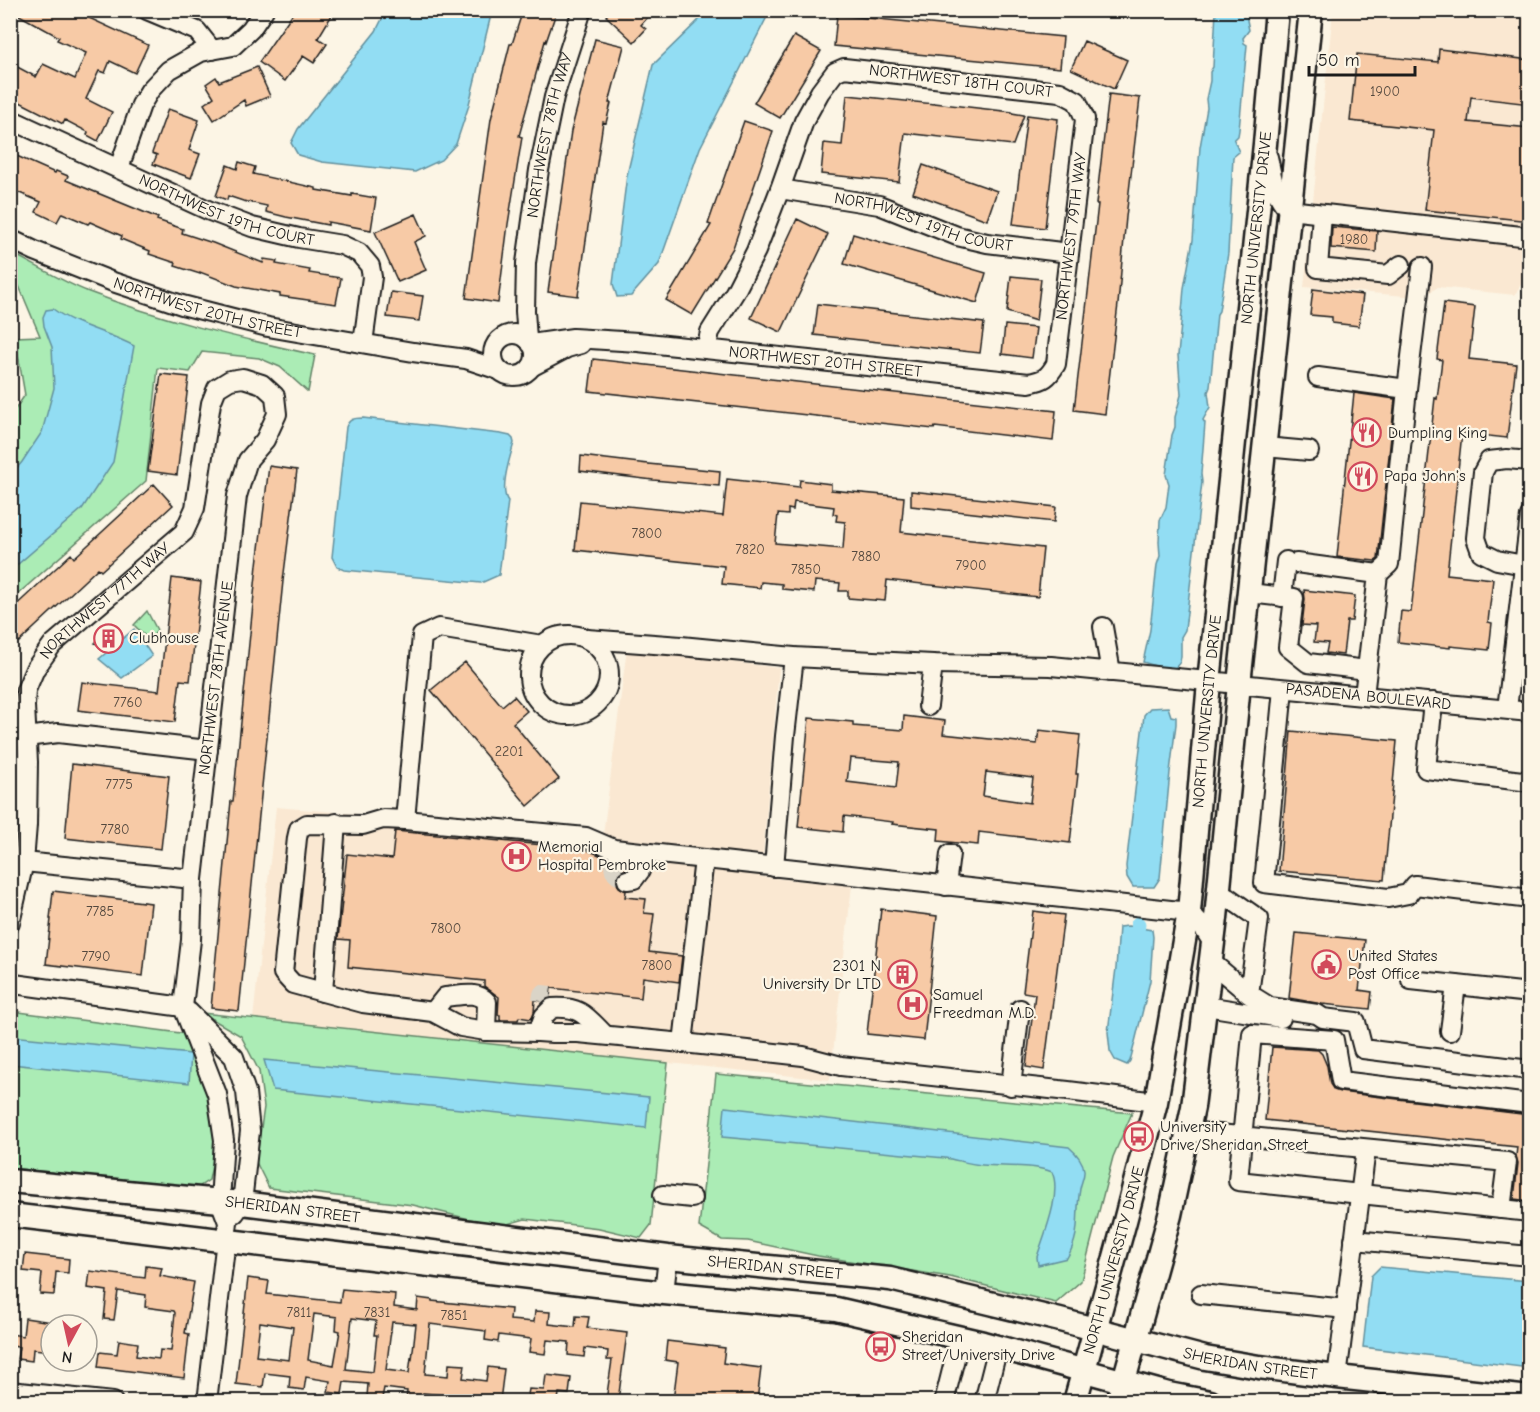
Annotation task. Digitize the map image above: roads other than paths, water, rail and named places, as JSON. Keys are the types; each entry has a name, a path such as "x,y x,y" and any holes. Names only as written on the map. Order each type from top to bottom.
{"main road":[{"name":"NORTH UNIVERSITY DRIVE","path":"1075,1401 1156,1102 1189,912 1209,682 1277,10"},
{"name":"NORTH UNIVERSITY DRIVE","path":"1121,1391 1170,1215 1193,1107 1219,891 1311,10"},
{"name":"SHERIDAN STREET","path":"10,1181 242,1203 668,1257 890,1279 1205,1358 1337,1377 1530,1398"},
{"name":"SHERIDAN STREET","path":"10,1215 227,1231 664,1293 836,1309 998,1347 1083,1371 1121,1391 1169,1394 1210,1401"}],"street":[{"path":"147,10 196,31 212,50"},
{"path":"119,168 141,105 150,90 169,70 201,52 233,46 251,29 264,10"},
{"name":"NORTHWEST 78TH WAY","path":"529,341 525,311 526,263 539,170 554,97 582,10"},
{"name":"NORTHWEST 18TH COURT","path":"780,189 804,121 820,92 835,72 844,68 1060,92 1077,101"},
{"name":"NORTHWEST 79TH WAY","path":"1052,372 1056,364 1084,119 1077,101"},
{"name":"NORTHWEST 19TH COURT","path":"10,119 210,212 252,227 342,245 359,253 370,266 372,277 363,343"},
{"path":"1265,144 1275,191 1282,203 1290,210 1530,237"},
{"path":"706,349 710,332 735,292 756,251 780,189"},
{"name":"NORTHWEST 19TH COURT","path":"780,189 879,205 957,236 987,243 1069,253"},
{"path":"1323,214 1318,268 1388,275 1401,265"},
{"name":"NORTHWEST 20TH STREET","path":"10,239 113,282 182,305 268,327 466,359 499,370"},
{"name":"NORTHWEST 78TH WAY","path":"502,339 526,263"},
{"path":"1364,696 1378,574 1389,564 1422,267"},
{"path":"515,334 529,341 534,356 531,367 525,373 512,376 499,370 492,357 493,350 502,339 515,334"},
{"name":"NORTHWEST 20TH STREET","path":"529,341 573,338 638,342 1029,383 1042,380 1052,372"},
{"name":"NORTHWEST 20TH STREET","path":"413,352 477,350 502,339"},
{"name":"NORTHWEST 20TH STREET","path":"531,367 567,348 595,340"},
{"path":"1318,377 1407,389"},
{"name":"NORTHWEST 77TH WAY","path":"10,923 24,862 27,825 26,690 35,669 52,645 184,532 195,508 212,403 217,388 230,380 243,378"},
{"name":"NORTHWEST 78TH AVENUE","path":"207,1401 227,1231 220,1201 224,1140 217,1094 183,1007 191,940 193,879 237,496 248,460 265,440 277,414 275,396 262,384 243,378"},
{"path":"1265,447 1309,451"},
{"path":"1526,564 1497,560 1481,552 1476,538 1483,472 1489,461 1507,459 1530,461"},
{"path":"1507,709 1530,516"},
{"path":"1282,597 1291,562 1378,574"},
{"path":"1249,593 1294,598 1288,647 1308,663 1367,670"},
{"path":"1103,627 1111,672"},
{"path":"405,820 422,636 439,628 542,645"},
{"path":"565,635 587,639 599,647 605,656 609,666 608,688 603,698 588,711 565,715 552,711 541,704 533,693 529,681 529,668 534,656 542,645 553,638 565,635"},
{"name":"PASADENA BOULEVARD","path":"587,639 794,657 933,664 1051,666 1530,712"},
{"path":"609,666 617,650 625,642"},
{"path":"774,867 794,657"},
{"path":"928,706 933,664"},
{"path":"1283,689 1264,883 1388,898 1408,894 1415,885 1530,898"},
{"path":"1434,702 1426,769 1530,782"},
{"path":"26,736 58,733 208,750"},
{"path":"1156,1102 841,1066 803,1056 682,1043 605,1035 486,1031 461,1027 433,1012 363,1003 293,984 283,973 299,829 307,824 363,825 383,819 405,820 586,837 614,855 643,853 704,859 1189,912 1202,926 1212,952 1249,993 1270,1008 1356,1022 1363,1049 1530,1070"},
{"path":"323,992 336,823"},
{"path":"627,880 634,879 640,871 643,853"},
{"path":"946,886 950,854"},
{"path":"682,1043 704,859"},
{"path":"24,862 193,879"},
{"path":"1219,891 1259,919 1249,993"},
{"path":"1411,980 1530,993"},
{"path":"10,982 183,1007 234,1057 246,1092 250,1131 242,1203"},
{"path":"1450,1031 1456,985"},
{"path":"433,1012 445,997 476,994 482,996 487,1002 486,1031"},
{"path":"538,1032 546,998 556,996 585,1015 605,1035"},
{"path":"1206,1006 1268,1017 1316,1021 1323,1018"},
{"path":"538,1032 544,1016 552,1008 567,1007 578,1010"},
{"path":"1011,1086 1020,1009"},
{"path":"1530,1104 1341,1081 1334,1040 1252,1034 1238,1181 1530,1212"},
{"path":"1188,1131 1507,1162 1501,1209"},
{"path":"1337,1377 1366,1149"},
{"path":"663,1195 692,1198"},
{"name":"NORTHWEST 78TH AVENUE","path":"227,1231 242,1203"},
{"path":"1354,1240 1530,1256"},
{"path":"664,1293 668,1257"},
{"path":"1201,1294 1346,1309"},
{"path":"944,1401 960,1338"},
{"path":"984,1401 998,1347"},
{"path":"10,1391 113,1401"}],"water":[{"path":"386,11 492,11 468,108 456,144 441,160 415,172 322,162 298,155 291,143 298,129 376,31"},
{"path":"705,11 770,11 700,148 659,264 631,296 617,297 613,284 627,175 653,65 703,16"},
{"path":"1216,11 1248,11 1249,30 1243,38 1247,45 1239,130 1234,140 1239,152 1233,157 1228,253 1217,314 1208,392 1210,407 1203,420 1205,423 1202,482 1185,630 1181,637 1181,656 1180,662 1172,672 1158,671 1156,666 1143,662 1150,630 1160,556 1160,520 1166,507 1169,484 1166,475 1175,417 1181,395 1178,355 1184,288 1193,240 1200,147 1207,108 1206,99 1210,72 1213,67"},
{"path":"53,309 72,320 134,346 113,462 82,509 11,570 11,475 42,432 54,388 52,347 43,317 46,310"},
{"path":"363,418 501,434 513,439 505,482 508,501 499,575 481,583 344,570 337,567 332,557 346,427 352,420"},
{"path":"134,629 152,656 122,678 99,659"},
{"path":"1168,707 1171,716 1176,717 1176,724 1160,878 1154,887 1133,887 1127,877 1126,866 1144,715 1150,708"},
{"path":"1128,926 1152,930 1153,937 1150,981 1130,1061 1127,1065 1115,1060 1110,1051 1108,1032 1119,927"},
{"path":"11,1036 191,1054 189,1083 11,1064"},
{"path":"264,1060 649,1097 646,1128 273,1090"},
{"path":"725,1107 1069,1147 1081,1160 1084,1172 1072,1249 1067,1258 1038,1265 1037,1257 1055,1191 1052,1172 1044,1169 977,1164 945,1158 722,1137"},
{"path":"1380,1267 1529,1281 1529,1368 1363,1347 1371,1276"}],"waterway":[{"path":"1135,948 1138,924"}],"tunnel":[{"path":"613,862 616,874 627,880"},
{"path":"541,1001 542,994 550,995"}],"place":[{"name":"Dumpling King","path":"1367,433"},
{"name":"Papa John's","path":"1363,476"},
{"name":"Clubhouse","path":"108,638"},
{"name":"Memorial Hospital Pembroke","path":"517,856"},
{"name":"United States Post Office","path":"1327,965"},
{"name":"2301 N University Dr LTD","path":"902,975"},
{"name":"Samuel Freedman M.D.","path":"912,1004"},
{"name":"University Drive/Sheridan Street","path":"1139,1136"},
{"name":"Sheridan Street/University Drive","path":"881,1346"}]}
